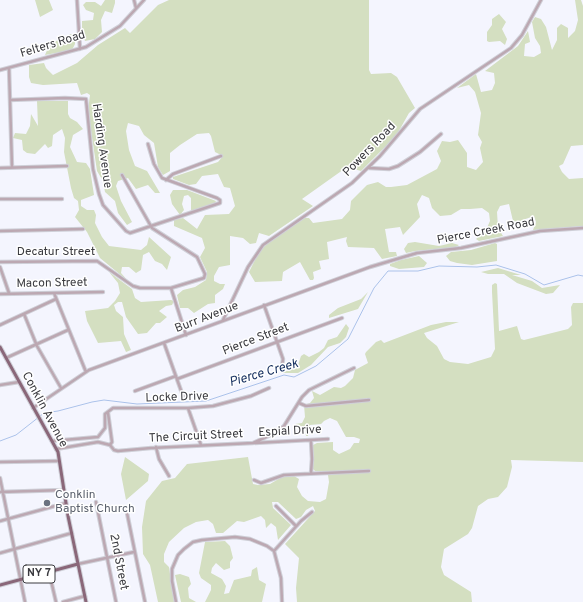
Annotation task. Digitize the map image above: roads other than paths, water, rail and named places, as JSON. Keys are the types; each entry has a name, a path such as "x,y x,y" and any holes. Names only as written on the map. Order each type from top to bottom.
{"main road":[{"name":"Conklin Avenue","path":"0,347 56,449 60,461 66,503 86,602"},
{"name":"NY 7","path":"0,585 78,564"}],"street":[{"path":"77,0 80,49"},
{"path":"134,0 136,8"},
{"name":"Felters Road","path":"0,70 80,49 116,29 144,0"},
{"name":"Powers Road","path":"223,321 248,267 263,245 342,191 368,168 400,134 417,111 504,54 516,44 541,0"},
{"path":"9,68 12,167"},
{"name":"Harding Avenue","path":"10,100 65,98 86,99 98,194 104,205 128,232 220,202 217,198 166,180"},
{"path":"368,168 389,169 398,166 420,152 441,134"},
{"path":"148,144 159,174 166,180 174,174 221,156"},
{"path":"0,168 67,166"},
{"name":"Decatur Street","path":"0,262 97,261 136,288 171,288 203,280 205,274 197,257 156,231 122,175"},
{"path":"0,199 62,199"},
{"name":"Pierce Creek Road","path":"394,259 417,253 461,248 540,231 583,228"},
{"path":"0,231 83,229"},
{"name":"Burr Avenue","path":"33,408 86,372 264,305 394,259"},
{"path":"0,267 8,294"},
{"path":"171,288 186,335"},
{"name":"Macon Street","path":"0,294 103,292"},
{"path":"54,293 86,372"},
{"path":"0,325 56,299"},
{"path":"264,305 283,359 282,366"},
{"path":"24,314 36,344 61,388"},
{"name":"Pierce Street","path":"135,391 177,378 342,318"},
{"path":"6,358 68,330"},
{"path":"164,343 183,396"},
{"name":"The Circuit Street","path":"98,442 110,445 118,452 156,447 253,443 275,433 284,426 306,393 313,387 354,368"},
{"path":"0,384 19,382"},
{"name":"Locke Drive","path":"108,413 113,408 188,408 219,405 251,396 269,388"},
{"path":"299,403 306,406 369,400"},
{"path":"188,408 201,445"},
{"path":"106,428 104,415 108,413"},
{"path":"108,413 112,442 110,445"},
{"path":"106,428 110,429"},
{"path":"56,449 98,442 98,437 106,428"},
{"path":"52,441 98,437"},
{"name":"Espial Drive","path":"253,443 328,439"},
{"path":"310,474 312,470 311,440"},
{"path":"156,447 159,459 169,476"},
{"path":"0,462 60,461"},
{"path":"254,480 261,484 282,475 369,471"},
{"path":"0,478 1,492 25,602"},
{"path":"1,492 64,490"},
{"name":"2nd Street","path":"96,502 116,602"},
{"path":"0,521 66,503"},
{"path":"276,506 296,526"},
{"path":"126,508 145,602"},
{"path":"274,551 296,526 312,512"},
{"path":"0,553 72,533"},
{"path":"176,602 172,581 172,569 178,555 193,542 238,537 268,546 274,551 281,578 282,602"},
{"path":"78,564 134,552"},
{"path":"49,572 56,602"},
{"path":"63,602 85,596"}],"waterway":[{"name":"Pierce Creek","path":"0,441 16,435 44,413 92,402 104,400 137,404 206,401 284,375 294,377 316,366 348,339 374,288 388,271 418,271 439,266 477,267 496,265 525,274 544,285 578,275 583,276"}],"place":[{"name":"Conklin Baptist Church","path":"47,503"}]}
